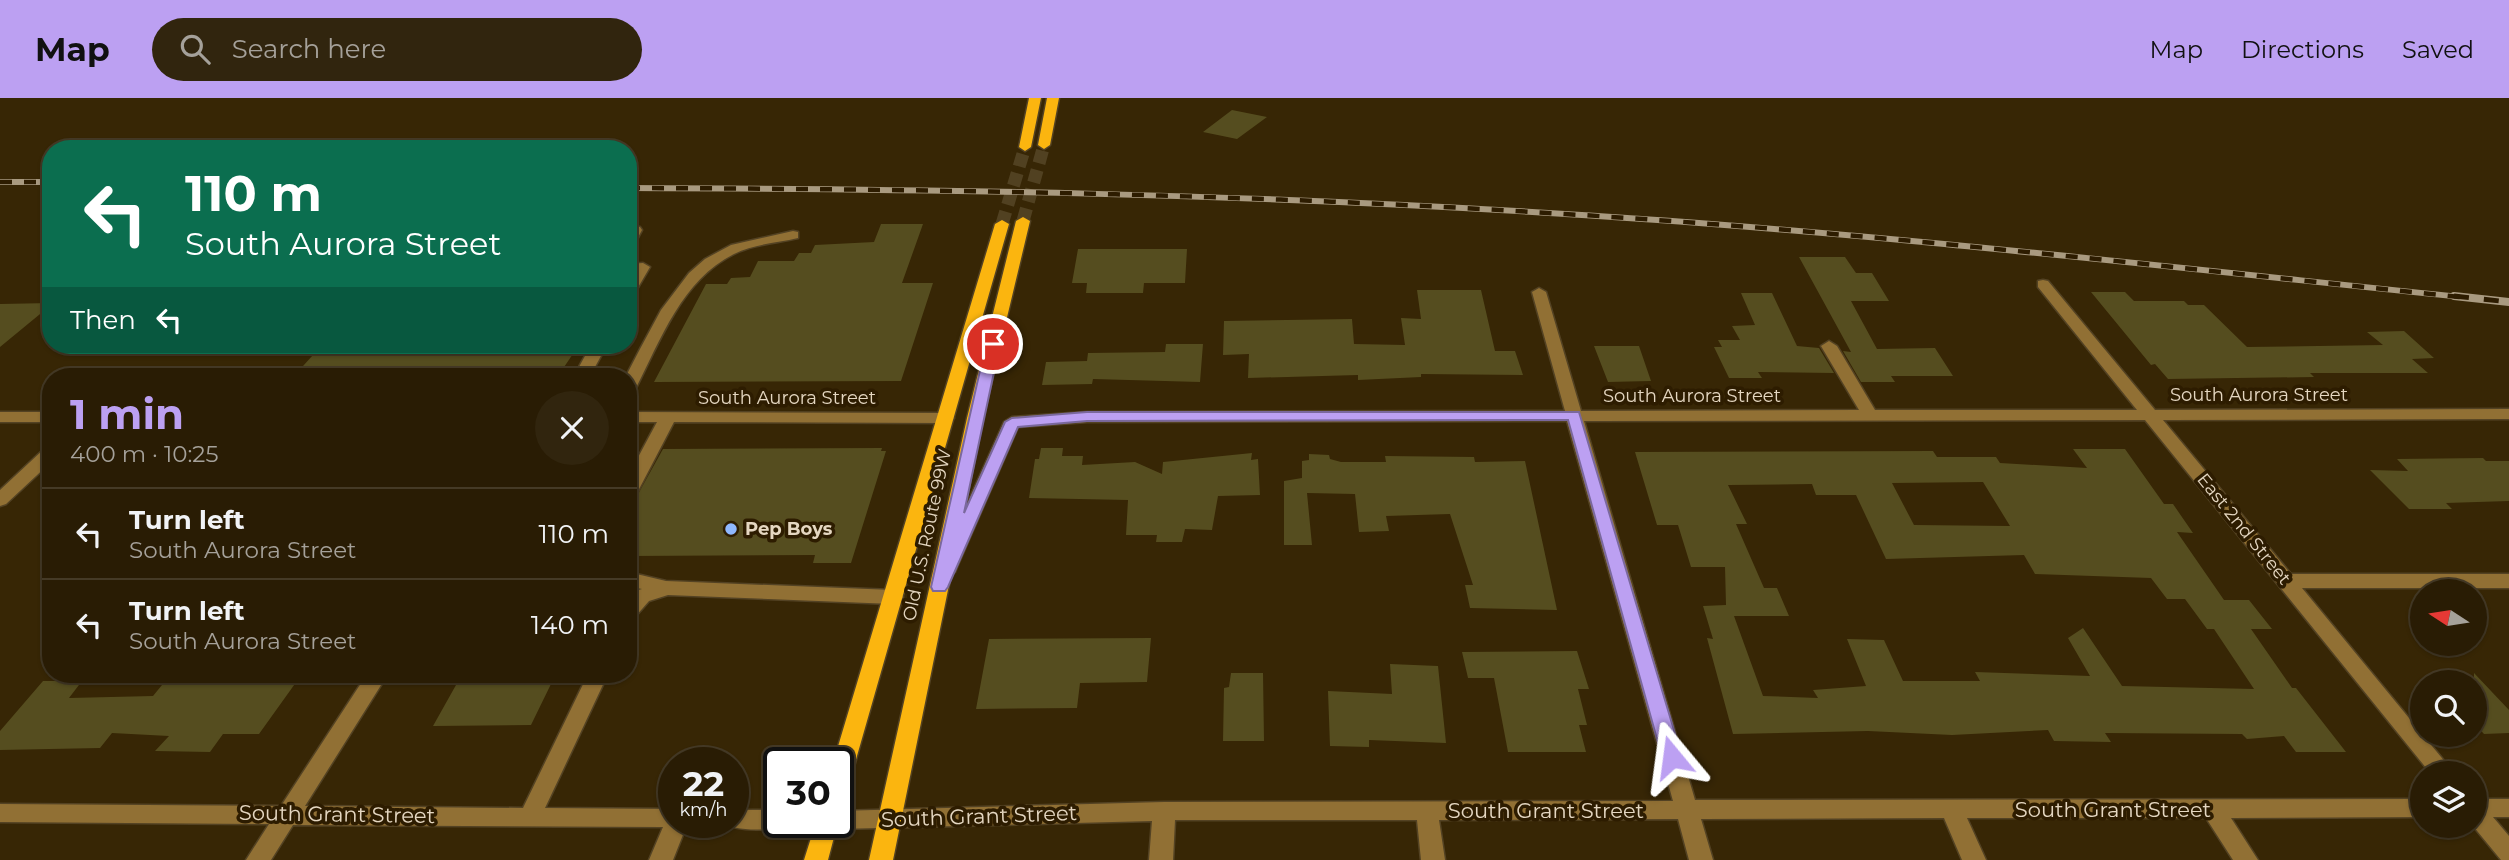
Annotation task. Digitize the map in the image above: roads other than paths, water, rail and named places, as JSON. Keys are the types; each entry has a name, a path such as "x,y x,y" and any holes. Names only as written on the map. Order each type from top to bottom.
{"main road":[{"path":"1024,147 1035,98"},
{"path":"1044,145 1053,98"},
{"name":"Old U.S. Route 99W","path":"881,860 939,587 1023,221"},
{"name":"Old U.S. Route 99W","path":"849,747 1002,224"},
{"path":"816,860 822,838"}],"street":[{"path":"637,371 675,298 693,274 730,250 793,235"},
{"path":"637,268 643,268 637,278"},
{"name":"East 2nd Street","path":"2043,284 2433,761"},
{"path":"1539,292 1701,860"},
{"path":"1829,346 1870,415"},
{"name":"South Aurora Street","path":"939,587 1012,422 1087,416 2509,414"},
{"path":"0,417 42,417"},
{"name":"South Aurora Street","path":"637,417 946,418"},
{"path":"637,477 668,417"},
{"path":"0,500 42,460"},
{"path":"637,581 667,588 893,597"},
{"path":"2287,581 2509,581"},
{"path":"637,602 642,596 667,588"},
{"path":"258,860 373,683"},
{"path":"530,816 594,683"},
{"name":"South Grant Street","path":"854,819 1164,811 2410,808"},
{"path":"2487,809 2509,808"},
{"path":"1951,809 1974,860"},
{"path":"2213,809 2246,860"},
{"path":"1161,860 1164,811"},
{"path":"1427,811 1433,860"},
{"name":"South Grant Street","path":"0,813 658,818"},
{"path":"2487,825 2509,853"},
{"path":"661,860 670,838"}],"tunnel":[{"path":"1023,221 1044,145"},
{"path":"1002,224 1025,147"}],"railway":[{"path":"0,182 42,182"},
{"path":"637,188 1097,194 1565,214 1905,240 2470,298"},
{"path":"2454,296 2509,302"}],"place":[{"name":"Pep Boys","path":"731,529"}]}
